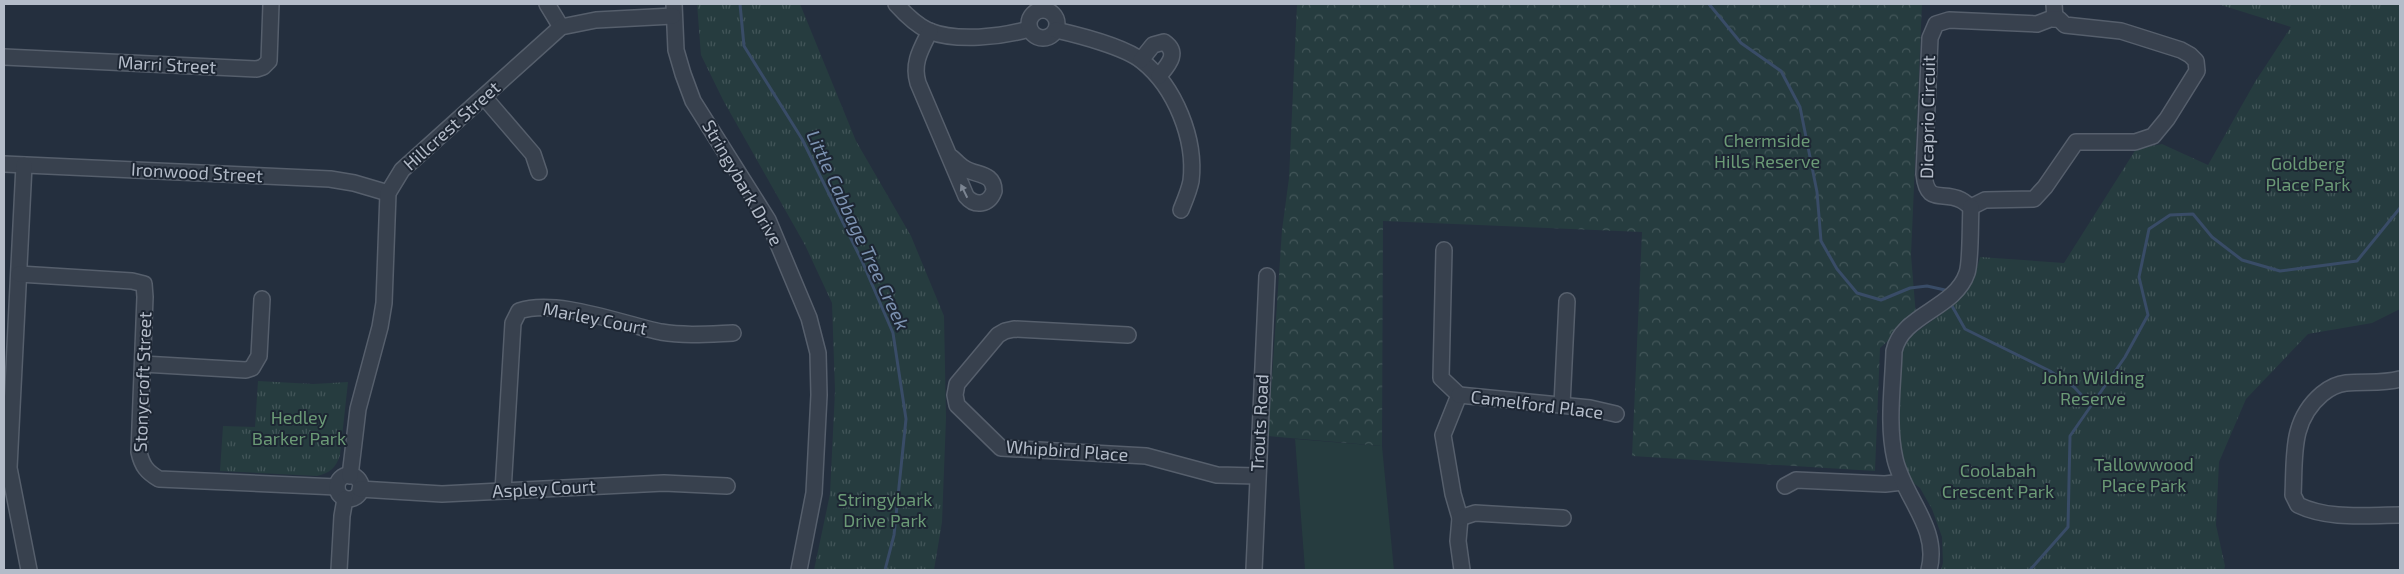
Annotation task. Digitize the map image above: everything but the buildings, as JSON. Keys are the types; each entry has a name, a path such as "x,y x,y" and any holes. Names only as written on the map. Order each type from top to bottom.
{"street":[{"name":"Marri Street","path":"4,57 263,68 269,62 271,4"},
{"path":"547,4 561,27 596,20 673,10"},
{"path":"896,4 912,20 930,31 961,36 986,37 1029,29"},
{"path":"1038,7 1048,10 1054,15 1057,22 1056,30 1049,37 1040,38 1035,36 1029,29 1032,15 1038,7"},
{"name":"Stringybark Drive","path":"673,10 676,50 693,100 768,220 810,318 818,353 819,395 814,493 799,570"},
{"name":"Dicaprio Circuit","path":"2054,11 2065,25 2121,30 2181,50 2196,61 2197,71 2167,119 2153,136 2135,142 2076,142 2045,187 2034,199 1985,200 1971,207 1960,199 1931,193 1926,187 1926,145 1932,31 1936,24 1949,20 2038,24 2054,11"},
{"name":"Hillcrest Street","path":"350,476 358,410 380,327 384,303 388,193 402,170 561,27"},
{"path":"1056,30 1078,36 1141,60 1159,76 1178,107 1188,147 1191,180 1181,210"},
{"path":"930,31 916,60 915,74 951,157"},
{"path":"1141,60 1153,45 1164,42 1169,46 1173,53 1172,58 1159,76"},
{"path":"484,97 533,154 540,172"},
{"name":"Ironwood Street","path":"4,164 330,179 354,183 388,193"},
{"path":"24,165 6,468 29,570"},
{"path":"1930,570 1932,548 1926,524 1902,482 1891,439 1895,343 1905,330 1944,301 1967,273 1971,207"},
{"path":"1444,250 1441,378 1459,395 1443,435 1453,494 1460,518 1458,542 1462,570"},
{"name":"Stonycroft Street","path":"19,274 132,281 144,284 146,297 139,452 147,472 159,480 341,493"},
{"name":"Trouts Road","path":"1254,570 1267,276"},
{"path":"143,364 246,370 252,368 259,356 262,299"},
{"path":"1562,405 1567,301"},
{"name":"Marley Court","path":"503,491 513,323 519,311 539,307 577,312 662,332 694,335 733,333"},
{"name":"Whipbird Place","path":"1128,334 1014,329 1005,331 998,335 958,384 955,395 957,405 1001,448 1146,456 1217,475 1257,476"},
{"path":"2400,379 2344,383 2328,389 2311,403 2299,422 2293,494 2298,505 2308,510 2332,515 2400,515"},
{"name":"Camelford Place","path":"1459,395 1590,408 1616,414"},
{"path":"339,570 342,516 341,493 343,477 350,476 357,479 360,489 355,497 341,493"},
{"path":"1784,486 1796,480 1885,484 1902,482"},
{"name":"Aspley Court","path":"360,489 442,494 664,483 727,486"},
{"path":"1460,518 1475,513 1563,518"}],"green space":[{"name":"Stringybark Drive Park","path":"697,4 800,4 856,141 911,236 944,316 946,418 942,522 934,570 814,570 830,494 835,391 832,303 805,245 723,100 701,55"},
{"name":"Chermside Hills Reserve","path":"1297,4 1922,4 1911,255 1916,316 1880,348 1875,471 1632,456 1642,232 1383,221 1382,446 1268,436 1282,230 1289,178"},
{"name":"John Wilding Reserve","path":"2218,4 2400,4 2400,309 2372,323 2308,334 2246,399 2219,462 2216,525 2225,566 2224,570 1941,570 1943,563 1942,537 1932,509 1920,488 1908,479 1897,452 1900,353 1908,338 1947,310 1974,278 1980,257 2064,263 2136,149 2162,144 2208,165 2255,82 2291,27"},
{"name":"Hedley Barker Park","path":"258,381 313,384 348,382 340,455 332,469 317,476 220,471 223,426 255,427"},
{"path":"1295,439 1382,446 1394,570 1305,570"}],"waterway":[{"name":"Little Cabbage Tree Creek","path":"740,4 744,46 802,139 862,261 893,333 906,419 894,535 885,570"},
{"path":"1709,4 1741,43 1781,71 1800,107 1817,192 1821,241 1837,269 1857,293 1881,300 1910,288 1927,286 1945,290"},
{"path":"2030,570 2068,527 2070,436 2125,357 2148,315 2139,277 2149,229 2170,215 2193,214 2212,237 2242,260 2280,271 2357,261 2400,208"},
{"path":"1952,306 1965,329 2050,371 2074,387 2091,405"}],"park label":[{"name":"Goldberg Place Park","path":"2308,174"},
{"name":"Tallowwood Place Park","path":"2144,475"},
{"name":"Coolabah Crescent Park","path":"1998,481"}]}
